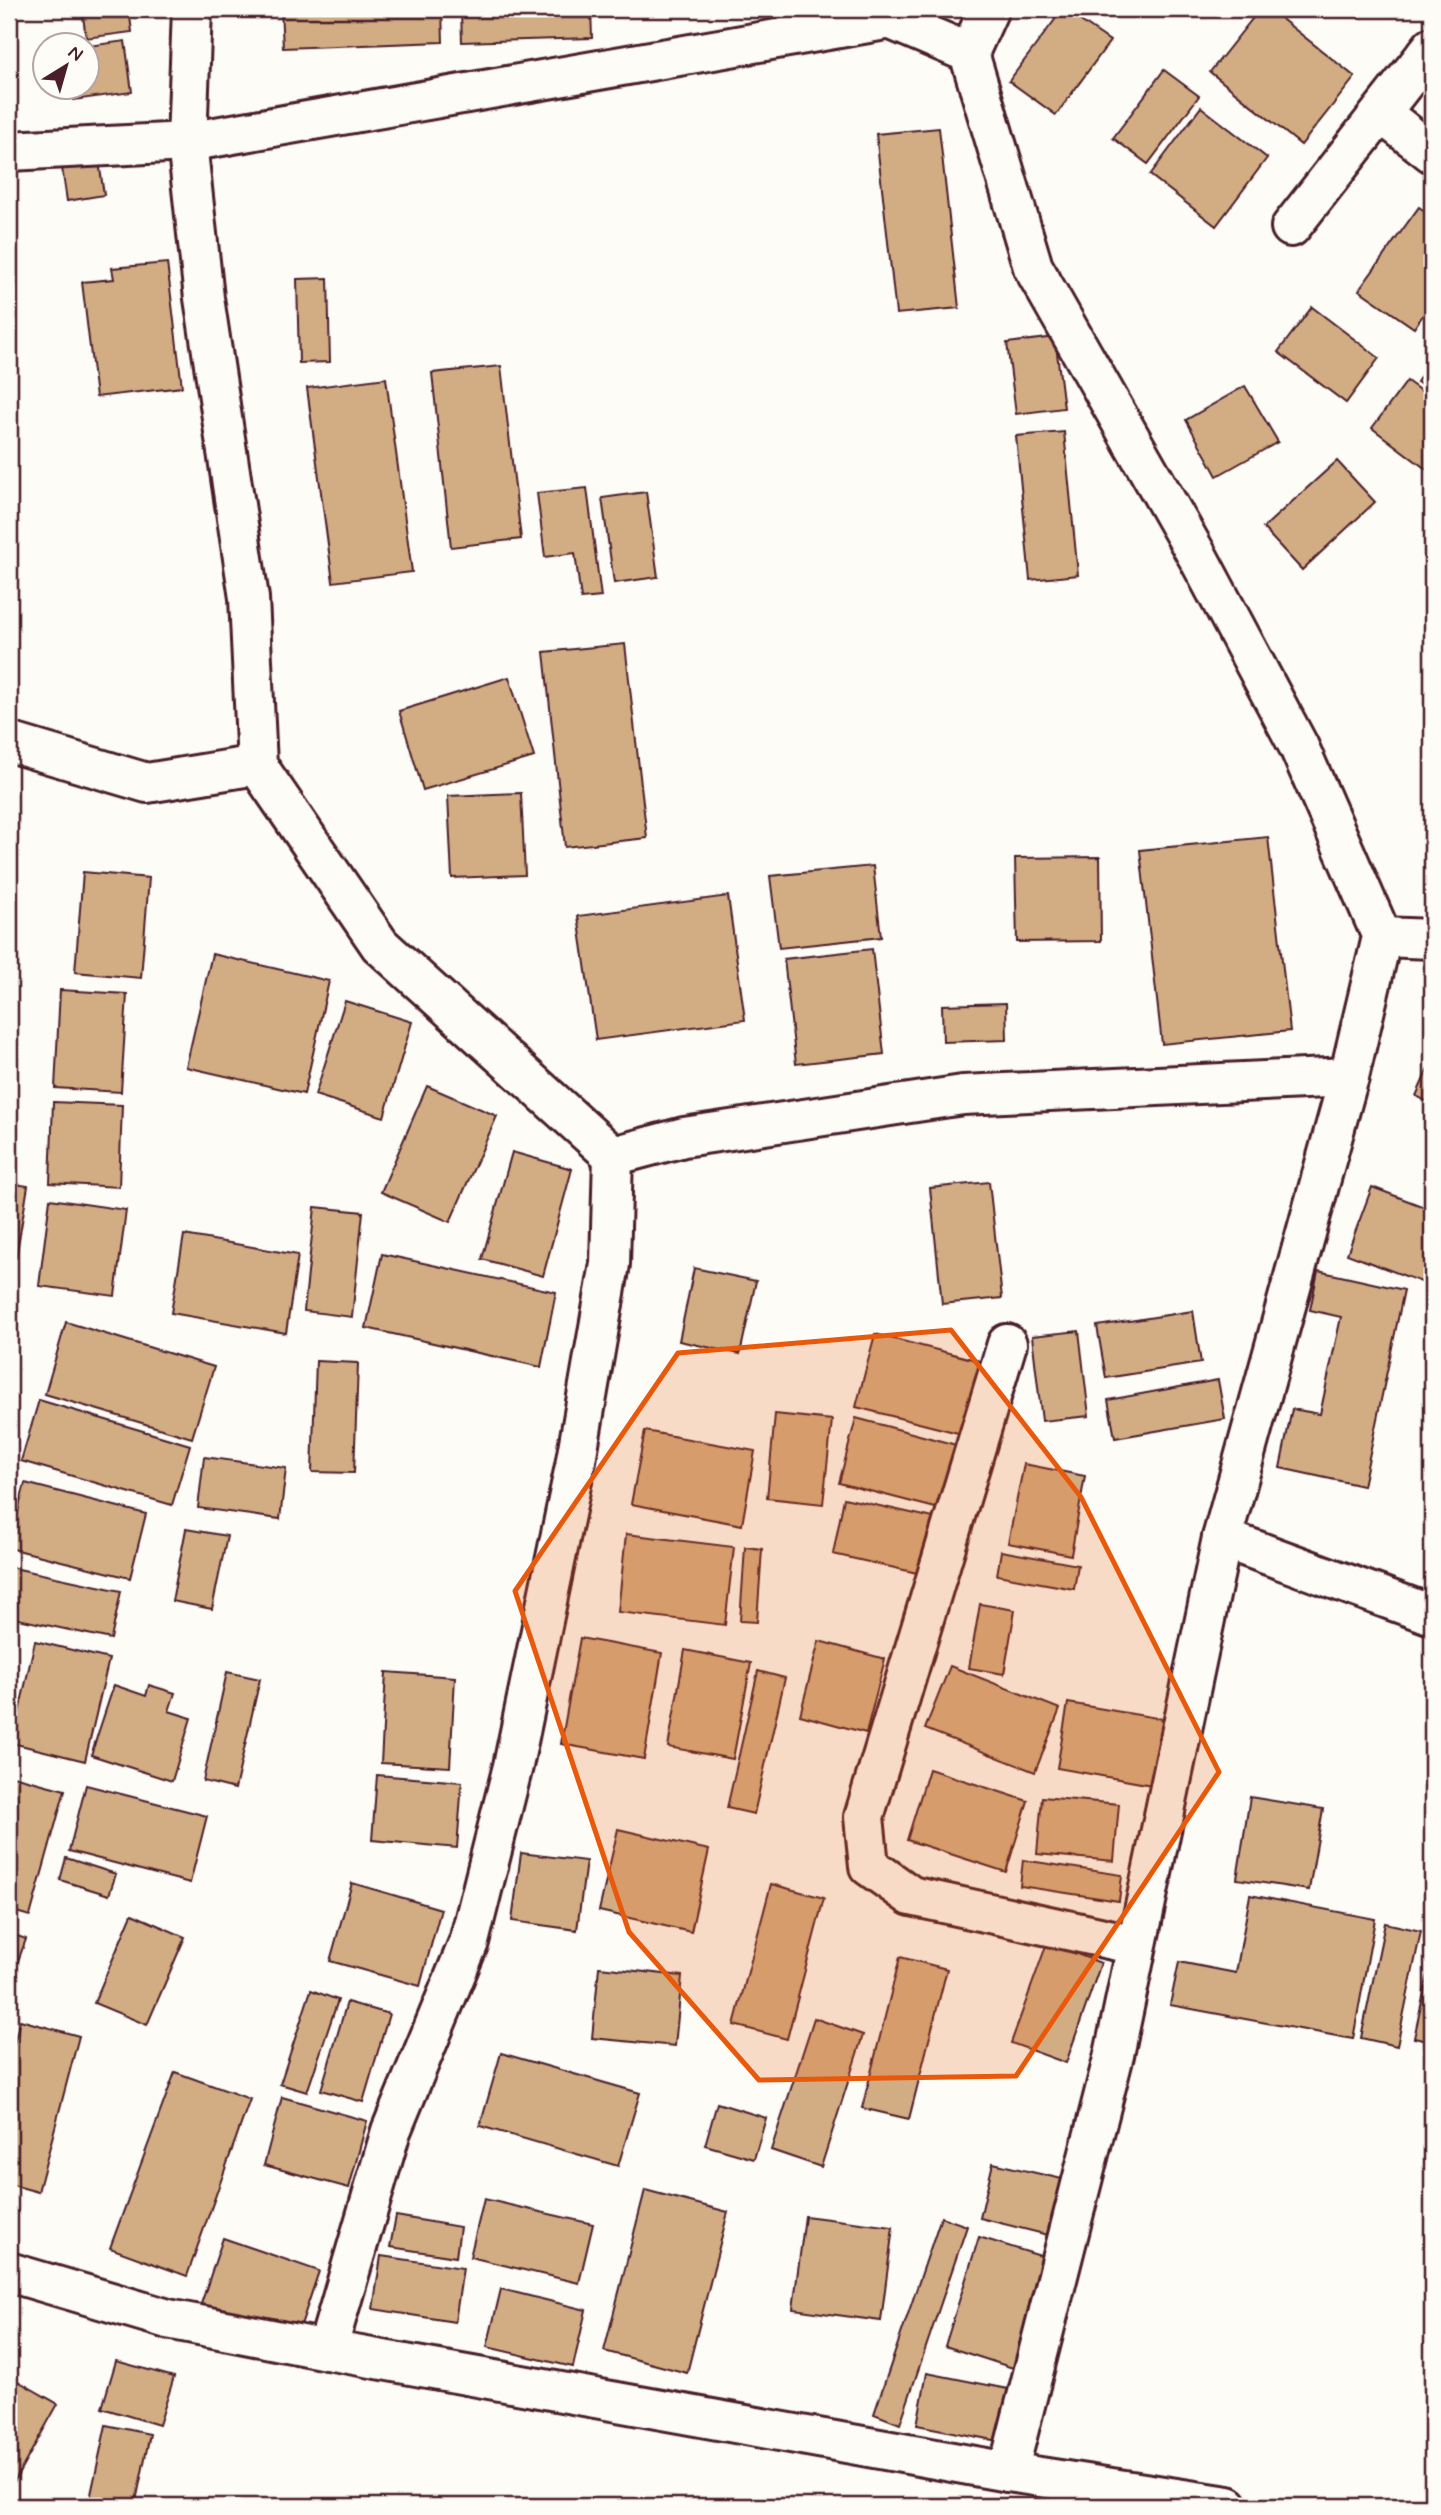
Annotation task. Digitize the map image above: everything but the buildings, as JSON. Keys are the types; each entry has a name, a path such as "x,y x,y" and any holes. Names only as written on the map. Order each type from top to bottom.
{"street":[{"path":"192,9 187,142 204,298 249,598 257,765 380,945 613,1156 610,1265 575,1466 513,1766 469,1942 391,2132 327,2350"},
{"path":"989,9 969,53 1033,267 1199,559 1299,747 1382,937 1349,1077 1222,1538 1114,2055 1008,2472"},
{"path":"9,151 187,142 878,14 969,53"},
{"path":"1291,227 1432,47"},
{"path":"1381,113 1432,153"},
{"path":"9,742 147,783 257,765"},
{"path":"1382,937 1432,939"},
{"path":"613,1156 684,1137 963,1095 1349,1077"},
{"path":"1007,1344 864,1816 869,1866 911,1896 1136,1945"},
{"path":"1222,1538 1432,1615"},
{"path":"9,2272 168,2319 327,2350 1008,2472 1228,2506"}],"highlighted area":[{"path":"951,1330 1081,1497 1219,1772 1016,2076 759,2080 629,1932 515,1591 678,1353"}]}
